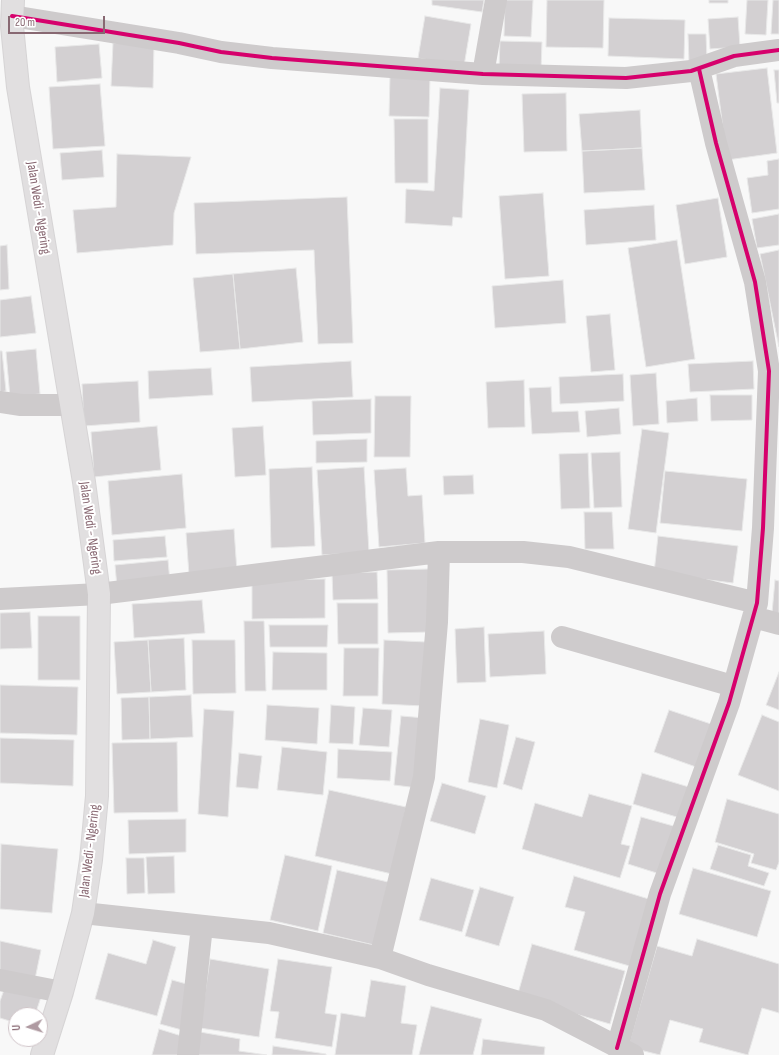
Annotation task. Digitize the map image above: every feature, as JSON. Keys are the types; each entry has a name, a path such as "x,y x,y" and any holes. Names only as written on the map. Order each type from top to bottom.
{"main road":[{"name":"Jalan Wedi - Ngering","path":"13,8 18,87 84,482 99,594 97,796 91,860 83,913 62,992 42,1055"}],"street":[{"path":"483,74 496,0"},
{"path":"13,8 228,53 272,58 483,74 626,78 699,69 734,56 779,50"},
{"path":"83,913 269,933 380,958 428,975 546,1010 625,1051 660,894 729,702 755,610 763,528 768,371 755,282 716,143 699,69"},
{"path":"0,402 21,405 71,405"},
{"path":"380,958 424,777 437,622 439,552"},
{"path":"0,599 99,594 439,552 523,552 569,557 755,610 779,624"},
{"path":"562,637 733,686"},
{"path":"188,1055 202,926"},
{"path":"0,980 62,992"}],"building":[{"path":"432,0 484,0 482,12 432,5"},
{"path":"505,0 533,0 531,37 504,36"},
{"path":"547,0 604,0 603,48 546,47"},
{"path":"709,0 728,0 728,3 709,3"},
{"path":"747,0 768,0 766,35 745,34"},
{"path":"773,0 779,0 779,34 771,34"},
{"path":"425,16 471,24 464,66 418,58"},
{"path":"738,17 740,47 710,49 708,19"},
{"path":"609,18 685,20 684,59 608,56"},
{"path":"688,34 706,34 707,61 689,62"},
{"path":"500,41 542,42 541,70 499,69"},
{"path":"113,43 154,45 153,88 111,86"},
{"path":"99,44 102,78 57,82 55,47"},
{"path":"767,68 777,153 727,160 716,74"},
{"path":"774,70 779,70 779,103 777,103"},
{"path":"390,76 430,77 429,117 389,116"},
{"path":"100,84 105,146 53,149 49,87"},
{"path":"440,88 469,90 462,218 453,217 452,226 405,223 406,189 434,191"},
{"path":"566,93 567,151 524,152 522,94"},
{"path":"640,110 642,148 582,151 579,114"},
{"path":"394,119 428,119 428,183 395,183"},
{"path":"642,148 645,190 584,193 582,151"},
{"path":"102,150 104,177 62,180 60,153"},
{"path":"117,154 191,157 174,213 173,245 77,253 73,210 116,207"},
{"path":"779,159 779,209 752,213 747,178 768,175 767,161"},
{"path":"543,193 549,276 505,279 499,196"},
{"path":"347,197 353,343 318,344 314,250 196,254 194,203"},
{"path":"718,198 727,257 685,264 676,205"},
{"path":"654,205 656,240 586,245 584,210"},
{"path":"779,214 779,245 757,248 752,219"},
{"path":"677,240 695,359 646,367 628,248"},
{"path":"7,245 9,289 0,290 0,246"},
{"path":"779,250 779,347 760,254"},
{"path":"296,268 303,342 240,349 233,274"},
{"path":"233,274 240,349 200,352 193,278"},
{"path":"563,280 566,323 495,328 492,286"},
{"path":"31,296 36,333 0,337 0,300"},
{"path":"610,314 615,370 591,372 586,316"},
{"path":"36,349 40,394 10,397 6,352"},
{"path":"0,351 2,351 6,391 0,392"},
{"path":"351,361 353,397 252,402 250,367"},
{"path":"753,361 754,389 690,392 688,364"},
{"path":"211,368 213,395 149,399 148,371"},
{"path":"656,373 659,424 633,426 630,375"},
{"path":"623,374 624,401 560,404 559,377"},
{"path":"524,380 525,427 488,428 486,382"},
{"path":"138,381 140,422 84,426 82,384"},
{"path":"551,387 552,412 578,411 580,432 532,434 529,388"},
{"path":"710,395 752,395 752,420 711,421"},
{"path":"375,396 411,396 410,457 374,457"},
{"path":"697,398 698,421 667,423 666,401"},
{"path":"371,399 371,433 313,435 312,401"},
{"path":"619,408 621,434 587,437 585,411"},
{"path":"157,426 161,470 94,477 91,432"},
{"path":"263,426 266,475 235,477 232,428"},
{"path":"642,429 669,433 656,533 628,529"},
{"path":"367,439 367,462 316,463 316,441"},
{"path":"620,452 622,507 594,508 591,453"},
{"path":"588,453 590,508 561,509 559,454"},
{"path":"312,467 315,546 271,548 269,469"},
{"path":"364,467 369,552 322,555 317,470"},
{"path":"406,468 408,496 422,495 425,543 379,547 374,470"},
{"path":"665,471 747,479 742,531 660,523"},
{"path":"182,474 186,528 112,535 108,481"},
{"path":"473,475 474,494 444,495 443,476"},
{"path":"584,512 612,512 614,549 585,549"},
{"path":"234,529 237,572 189,575 186,533"},
{"path":"165,536 167,557 114,561 113,540"},
{"path":"658,536 738,546 733,583 654,573"},
{"path":"168,560 170,582 117,587 115,565"},
{"path":"429,569 430,632 388,633 387,570"},
{"path":"377,572 378,599 333,600 332,573"},
{"path":"325,579 325,618 252,619 252,580"},
{"path":"775,580 779,581 779,613 772,613"},
{"path":"202,600 205,633 134,638 132,604"},
{"path":"337,603 378,603 378,644 338,644"},
{"path":"30,612 32,648 0,649 0,613"},
{"path":"38,616 80,616 80,680 38,680"},
{"path":"244,621 264,621 266,691 245,691"},
{"path":"269,625 328,625 327,647 270,647"},
{"path":"484,627 486,682 457,683 455,629"},
{"path":"544,631 546,674 490,677 488,634"},
{"path":"184,638 186,690 151,692 148,640"},
{"path":"148,640 151,692 117,694 114,642"},
{"path":"192,640 235,640 236,693 193,694"},
{"path":"384,640 426,642 424,706 382,704"},
{"path":"344,648 379,648 378,696 343,696"},
{"path":"273,652 327,653 327,690 272,690"},
{"path":"779,672 779,710 766,705"},
{"path":"0,685 78,687 77,735 0,733"},
{"path":"191,695 193,737 150,739 149,697"},
{"path":"149,697 150,739 122,740 121,698"},
{"path":"267,705 319,708 317,744 265,740"},
{"path":"331,705 355,707 353,744 329,743"},
{"path":"363,708 392,710 389,747 359,745"},
{"path":"204,709 234,711 228,817 198,814"},
{"path":"669,710 711,724 696,767 654,752"},
{"path":"762,715 779,722 779,791 738,775"},
{"path":"401,716 425,718 418,788 394,785"},
{"path":"480,719 509,725 497,788 468,782"},
{"path":"516,737 535,742 522,790 503,784"},
{"path":"0,738 74,740 73,786 0,783"},
{"path":"177,742 178,812 114,813 112,743"},
{"path":"282,747 327,752 323,795 277,790"},
{"path":"338,749 392,752 390,781 337,778"},
{"path":"239,753 262,756 258,789 236,787"},
{"path":"642,773 689,787 680,818 633,804"},
{"path":"442,783 486,796 475,834 430,821"},
{"path":"329,790 406,807 392,874 315,856"},
{"path":"589,794 632,806 621,844 630,846 620,878 522,849 535,803 582,817"},
{"path":"727,799 779,814 779,862 776,870 751,863 754,854 715,842"},
{"path":"641,817 677,827 663,875 628,864"},
{"path":"186,819 186,852 129,854 128,820"},
{"path":"1,844 58,849 52,913 0,909"},
{"path":"718,845 751,855 748,866 769,873 764,886 710,869"},
{"path":"285,855 332,866 318,931 270,920"},
{"path":"174,856 175,893 148,894 146,857"},
{"path":"126,858 144,858 145,893 127,894"},
{"path":"693,868 771,891 757,937 679,914"},
{"path":"337,870 388,882 374,945 323,933"},
{"path":"574,876 652,900 633,967 574,950 585,912 565,907"},
{"path":"431,878 474,890 462,932 419,920"},
{"path":"480,887 514,897 499,946 465,936"},
{"path":"697,939 779,964 779,1013 762,1008 748,1055 699,1042 703,1029 670,1020 660,1055 628,1047 657,946 692,956"},
{"path":"153,940 176,947 157,1016 95,999 108,953 146,964"},
{"path":"0,941 41,950 34,984 0,976"},
{"path":"532,944 625,971 610,1024 517,997"},
{"path":"210,959 269,969 259,1037 200,1028"},
{"path":"278,959 332,967 325,1013 337,1015 332,1047 275,1038 279,1012 270,1011"},
{"path":"172,980 194,986 182,1030 160,1024"},
{"path":"371,980 406,986 401,1023 417,1025 412,1055 335,1055 341,1013 365,1017"},
{"path":"5,987 41,997 38,1007 8,1007 8,1020 0,1018 0,1001"},
{"path":"431,1006 482,1019 473,1055 419,1055"},
{"path":"159,1029 185,1037 180,1055 152,1055"},
{"path":"200,1032 240,1039 239,1051 267,1055 196,1055"},
{"path":"483,1039 545,1047 544,1055 481,1055"},
{"path":"273,1046 326,1054 326,1055 272,1055"}],"cycle path":[{"path":"12,16 179,43 221,52 272,58 483,74 626,78 691,71 734,56 779,50"},
{"path":"617,1048 660,894 729,703 757,603 763,528 769,371 755,282 716,143 699,69"}]}
